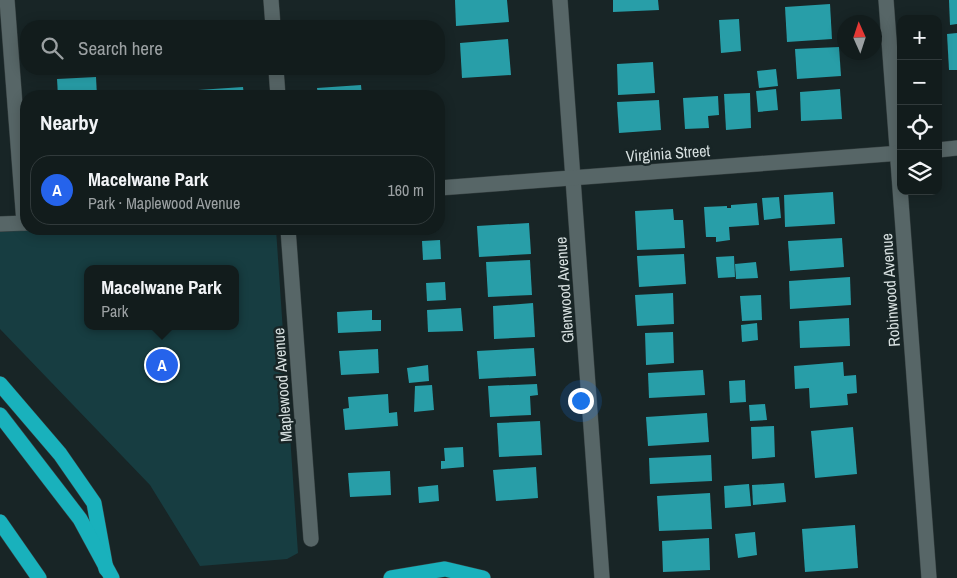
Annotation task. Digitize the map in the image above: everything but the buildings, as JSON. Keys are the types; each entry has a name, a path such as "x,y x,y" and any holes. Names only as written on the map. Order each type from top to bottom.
{"highway":[{"path":"0,384 60,454 94,503 109,573"},
{"path":"0,415 80,519 109,573"},
{"path":"0,522 39,578"},
{"path":"391,578 445,569 483,578"}],"street":[{"path":"7,0 20,161"},
{"path":"270,0 272,20"},
{"name":"Glenwood Avenue","path":"560,0 602,578"},
{"name":"Robinwood Avenue","path":"886,0 899,150"},
{"path":"276,75 278,90"},
{"path":"942,150 957,148"},
{"name":"Virginia Street","path":"445,188 897,153"},
{"name":"Robinwood Avenue","path":"902,195 928,578"},
{"path":"0,224 20,223"},
{"name":"Maplewood Avenue","path":"288,235 311,539"}],"shaded area":[{"path":"20,230 20,235 276,235 298,553 287,559 200,566 150,485 0,329 0,232"}],"place":[{"name":"Macelwane Park","path":"162,365"}]}
